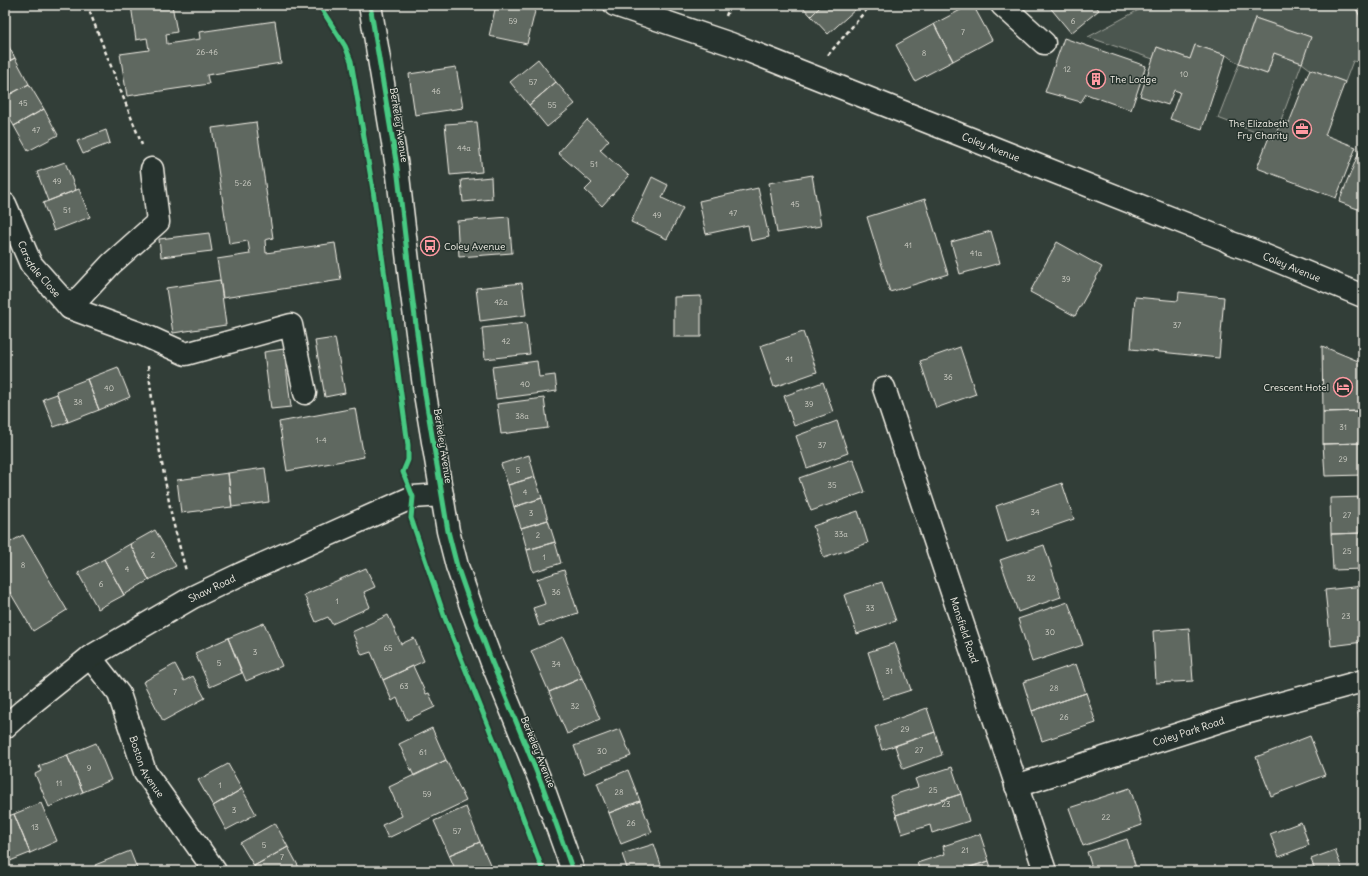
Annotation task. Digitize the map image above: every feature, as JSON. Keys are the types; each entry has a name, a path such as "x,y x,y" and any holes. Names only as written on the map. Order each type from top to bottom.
{"street":[{"name":"Berkeley Avenue","path":"370,5 397,167 423,378 448,531 462,581 491,660 544,790 573,871"},
{"name":"Coley Avenue","path":"616,5 717,39 1209,233 1363,296"},
{"path":"1002,5 1044,43"},
{"path":"152,169 158,222 111,264 70,308 144,336 186,354 291,325 305,393"},
{"name":"Carsdale Close","path":"5,204 30,264 70,308"},
{"name":"Mansfield Road","path":"884,388 1016,786 1046,871"},
{"name":"Shaw Road","path":"5,727 90,657 193,597 413,497 442,494"},
{"name":"Boston Avenue","path":"90,657 119,694 145,772 215,871"},
{"name":"Coley Park Road","path":"1016,786 1242,714 1363,681"}],"path":[{"path":"87,5 152,169"},
{"path":"810,76 868,8 875,5"},
{"path":"144,336 156,431 172,518 193,597"}],"shaded area":[{"path":"1148,5 1354,5 1363,22 1363,63 1353,61 1345,82 1310,69 1302,63 1310,37 1255,18 1239,64 1226,55 1195,45 1190,59 1157,47 1153,59 1088,37"},
{"path":"1274,53 1302,63 1274,139 1218,118 1239,64 1267,74"}],"building":[{"path":"131,5 172,5 177,32 166,34 167,44 200,39 199,32 275,21 281,63 207,75 209,84 127,96 120,54 149,50 147,38 136,40"},
{"path":"496,5 526,5 536,7 527,44 489,36"},
{"path":"801,5 822,5 811,16"},
{"path":"822,5 853,5 856,9 828,34 811,16"},
{"path":"970,5 973,5 992,40 953,61 934,24"},
{"path":"1048,5 1095,5 1099,10 1071,33"},
{"path":"1354,5 1363,5 1363,22"},
{"path":"1255,18 1311,37 1302,63 1274,53 1267,74 1239,64"},
{"path":"934,24 953,61 915,81 896,45"},
{"name":"The Lodge","path":"1064,38 1146,66 1131,110 1086,94 1081,102 1045,92"},
{"path":"5,40 15,58 5,63"},
{"path":"1195,45 1226,55 1202,129 1170,119 1180,92 1174,90 1168,105 1140,96 1157,47 1190,59"},
{"path":"15,58 29,84 5,97 5,63"},
{"path":"538,59 556,82 529,105 510,82"},
{"path":"456,67 463,108 415,115 409,74"},
{"name":"The Elizabeth Fry Charity","path":"1310,69 1345,82 1325,135 1356,147 1336,198 1257,168 1269,137 1274,139 1281,120 1289,123"},
{"path":"556,82 575,104 547,127 529,105"},
{"path":"29,84 44,109 14,126 5,110 5,97"},
{"path":"44,109 58,135 28,151 14,126"},
{"path":"587,120 609,140 600,150 629,176 602,206 585,190 592,183 558,153"},
{"path":"256,122 273,238 265,240 266,253 335,243 341,280 223,298 217,259 250,254 248,241 229,244 212,128"},
{"path":"477,122 482,172 450,175 445,124"},
{"path":"106,130 110,143 83,154 77,141"},
{"path":"1363,142 1363,211 1339,202"},
{"path":"65,162 76,190 48,201 37,172"},
{"path":"812,175 821,226 777,233 769,183"},
{"path":"491,177 492,199 463,202 461,180"},
{"path":"652,177 668,185 662,198 683,208 667,239 631,222"},
{"path":"758,188 769,237 751,241 748,225 706,234 699,201"},
{"path":"79,189 90,217 54,231 43,203"},
{"path":"925,199 948,274 890,292 867,217"},
{"path":"509,217 512,253 459,257 457,221"},
{"path":"991,231 1000,263 960,274 951,242"},
{"path":"209,233 212,251 161,257 159,239"},
{"path":"1057,242 1102,267 1075,316 1030,292"},
{"path":"220,280 226,325 173,333 166,288"},
{"path":"522,283 526,315 480,321 476,288"},
{"path":"1179,292 1224,297 1219,358 1131,349 1135,297 1178,301"},
{"path":"701,296 701,337 674,337 674,297"},
{"path":"526,323 530,354 485,359 482,328"},
{"path":"803,332 817,372 774,387 760,346"},
{"path":"335,338 345,393 325,397 315,341"},
{"name":"Crescent Hotel","path":"1322,346 1363,363 1363,411 1323,412"},
{"path":"960,347 976,394 936,408 920,361"},
{"path":"284,349 291,407 271,409 264,352"},
{"path":"537,361 539,377 555,375 557,391 496,399 492,367"},
{"path":"118,367 130,397 99,410 87,379"},
{"path":"87,379 99,410 68,422 56,391"},
{"path":"823,382 833,412 794,426 784,396"},
{"path":"57,394 68,422 54,427 43,399"},
{"path":"544,398 548,428 501,434 497,404"},
{"path":"355,408 364,457 287,471 279,422"},
{"path":"1363,411 1363,443 1323,444 1323,412"},
{"path":"837,421 848,453 807,468 796,436"},
{"path":"1363,443 1363,475 1325,476 1323,444"},
{"path":"529,455 535,477 508,485 501,464"},
{"path":"853,459 865,492 811,511 799,478"},
{"path":"265,468 269,502 232,507 228,473"},
{"path":"228,473 232,507 181,513 177,480"},
{"path":"535,477 542,498 514,507 508,485"},
{"path":"1062,483 1074,519 1007,542 996,506"},
{"path":"1363,497 1363,533 1331,534 1330,498"},
{"path":"542,498 548,520 521,528 514,507"},
{"path":"858,511 868,543 824,558 813,526"},
{"path":"548,520 555,542 527,550 521,528"},
{"path":"155,530 176,566 149,580 130,544"},
{"path":"1363,533 1363,569 1333,570 1331,534"},
{"path":"23,535 67,610 33,631 5,584 5,545"},
{"path":"555,542 561,563 533,572 527,550"},
{"path":"130,544 149,580 124,595 104,559"},
{"path":"1044,545 1061,597 1018,612 1000,560"},
{"path":"104,559 124,595 98,609 78,573"},
{"path":"366,568 375,587 364,592 370,607 332,624 328,617 316,622 304,595"},
{"path":"564,570 578,613 539,626 533,608 545,604 537,579"},
{"path":"882,582 896,621 857,634 844,595"},
{"path":"1363,586 1363,642 1331,646 1325,590"},
{"path":"1068,602 1083,645 1032,662 1018,619"},
{"path":"388,615 401,644 414,638 424,661 383,680 371,652 362,655 352,632"},
{"path":"264,623 282,666 246,681 228,638"},
{"path":"1189,628 1193,681 1156,683 1153,631"},
{"path":"563,637 582,678 549,692 531,651"},
{"path":"228,638 242,673 210,687 195,653"},
{"path":"895,643 911,690 883,699 868,652"},
{"path":"175,664 184,681 193,676 205,698 163,721 143,682"},
{"path":"1076,664 1086,693 1032,711 1023,682"},
{"path":"413,666 426,694 429,693 435,707 407,720 397,698 392,701 383,680"},
{"path":"582,678 600,719 567,734 549,692"},
{"path":"1086,693 1096,723 1042,741 1032,711"},
{"path":"927,708 935,732 882,750 875,727"},
{"path":"1363,712 1363,735 1358,713"},
{"path":"432,728 446,760 414,776 399,744"},
{"path":"620,729 631,756 584,774 574,746"},
{"path":"935,732 942,755 903,769 895,746"},
{"path":"1310,736 1325,775 1271,796 1256,757"},
{"path":"96,743 111,780 83,792 67,755"},
{"path":"67,755 83,792 49,807 35,774 41,771 39,766"},
{"path":"446,760 466,801 388,838 382,825 402,816 389,787"},
{"path":"228,764 242,789 213,806 198,780"},
{"path":"952,767 961,794 896,815 890,796 918,787 915,779"},
{"path":"628,770 640,801 609,813 597,783"},
{"path":"1130,788 1142,825 1083,846 1069,808"},
{"path":"242,789 256,814 226,830 213,806"},
{"path":"961,794 969,821 932,833 930,825 902,834 896,815"},
{"path":"640,801 652,832 621,844 609,813"},
{"path":"41,803 57,841 30,853 14,814"},
{"path":"466,807 480,842 449,855 434,821"},
{"path":"14,814 30,853 5,863 5,817"},
{"path":"1301,822 1309,845 1279,857 1270,834"},
{"path":"275,823 288,847 254,866 240,843"},
{"path":"980,834 989,861 958,871 920,871 917,863 945,854 943,846"},
{"path":"1127,839 1137,871 1093,871 1087,852"},
{"path":"480,842 493,871 456,871 449,855"},
{"path":"654,844 663,871 628,871 622,854"},
{"path":"288,847 301,871 256,871 254,866"},
{"path":"1335,850 1343,871 1315,871 1311,859"},
{"path":"130,851 138,871 98,871 95,865"},
{"path":"989,861 992,871 958,871"}],"cycle path":[{"path":"319,5 345,46 351,61 373,190 408,445 408,460 403,472 413,497 411,518 445,618 497,748 543,871"},
{"path":"370,5 397,167 425,394 448,531 457,566 472,609 544,790 573,871"}],"place":[{"name":"The Lodge","path":"1096,79"},
{"name":"The Elizabeth Fry Charity","path":"1302,129"},
{"name":"Coley Avenue","path":"430,246"},
{"name":"Crescent Hotel","path":"1343,387"}]}
